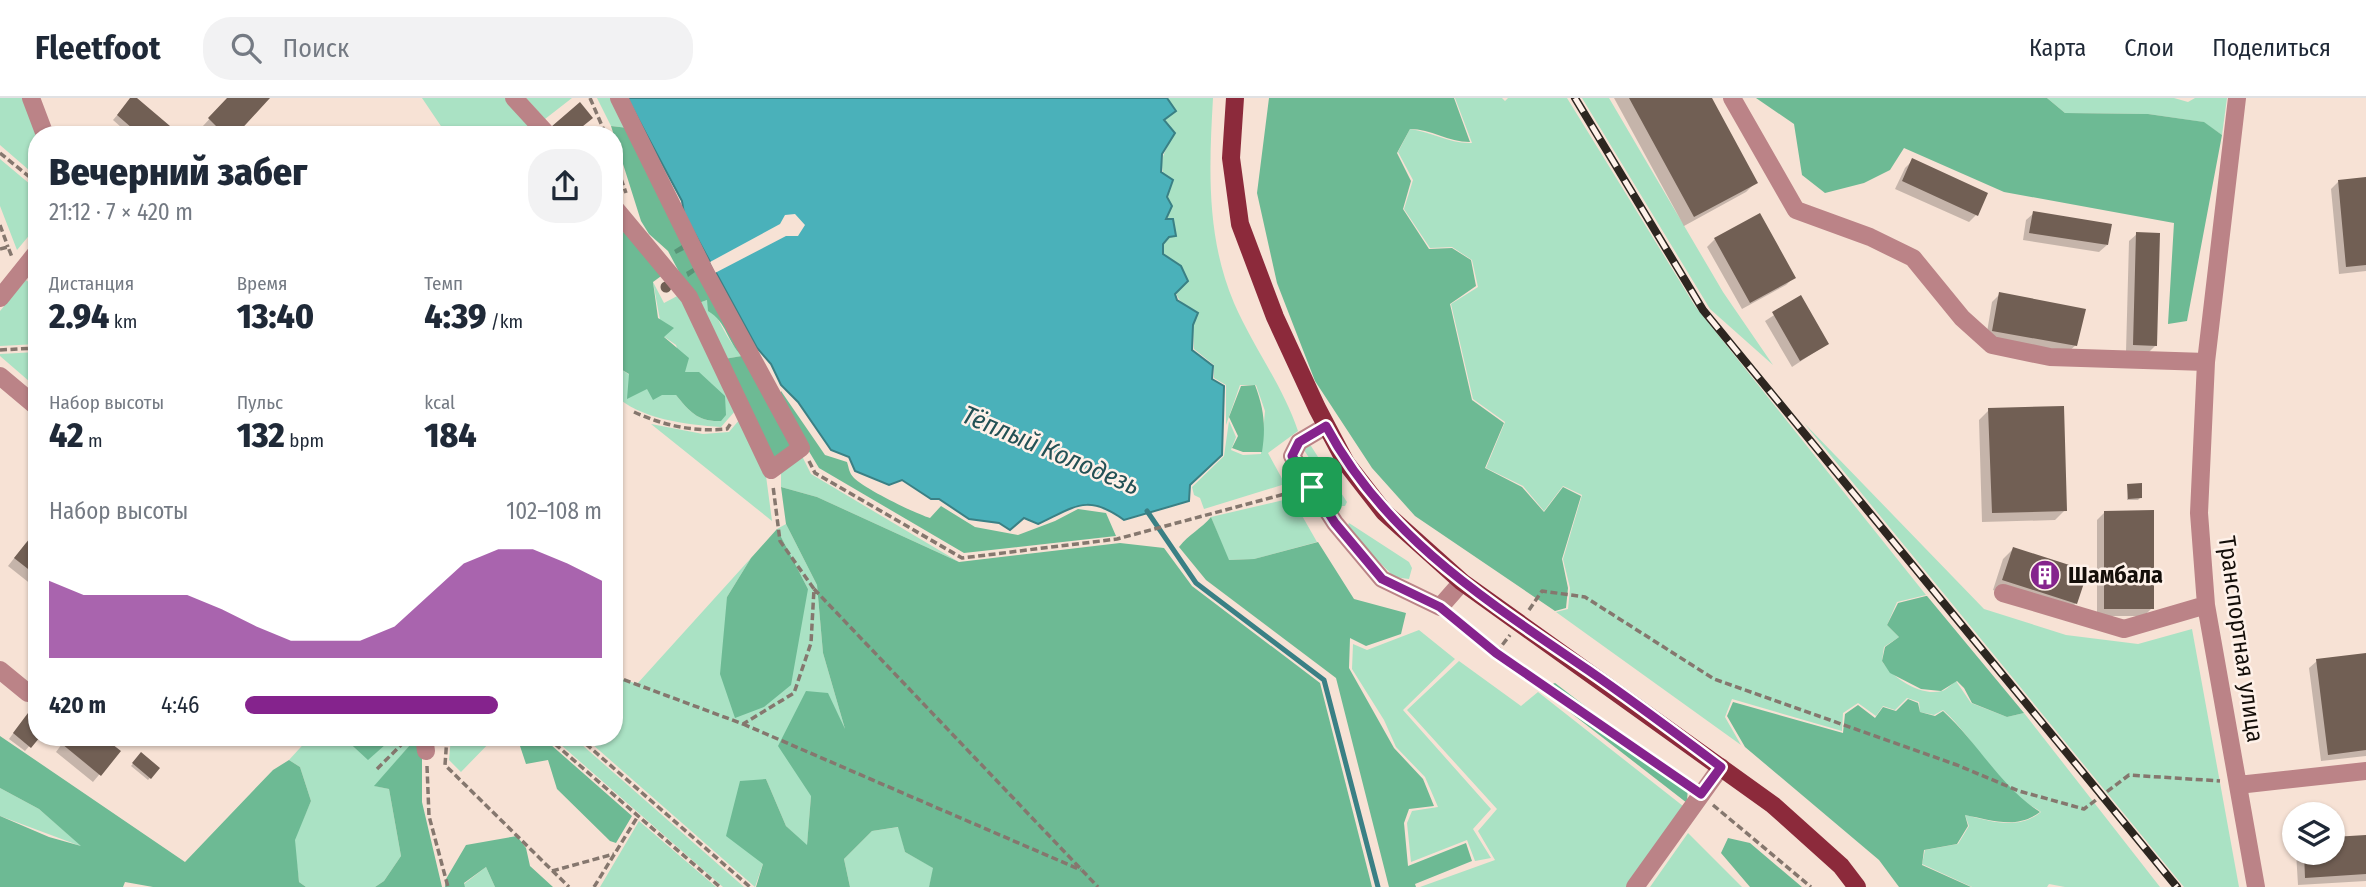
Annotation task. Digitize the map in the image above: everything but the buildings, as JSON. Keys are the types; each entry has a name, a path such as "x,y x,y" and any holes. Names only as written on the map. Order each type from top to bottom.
{"main road":[{"path":"1235,98 1231,158 1240,224 1275,317 1326,426 1346,463 1384,512 1462,582 1773,805 1841,866 1857,887"}],"street":[{"path":"31,98 41,126"},
{"path":"514,98 540,126"},
{"path":"619,98 703,268 801,448 771,470 689,297 623,217"},
{"path":"1732,98 1796,210 1871,237 1913,258 1962,318 1992,345 2050,357 2206,362"},
{"name":"Транспортная улица","path":"2237,98 2206,362 2199,513 2206,605 2256,887"},
{"path":"0,298 28,263"},
{"path":"0,376 28,400"},
{"path":"1326,426 1299,442 1292,456 1335,523 1382,579 1440,607 1462,582"},
{"path":"2003,593 2124,629 2206,605"},
{"path":"0,670 28,692"},
{"path":"1635,887 1721,767"},
{"path":"2238,785 2366,771"}],"path":[{"path":"590,98 602,126"},
{"path":"0,153 28,176"},
{"path":"0,226 8,247"},
{"path":"0,350 28,348"},
{"path":"634,412 658,423 702,431 727,429 742,409"},
{"path":"801,448 816,473 962,558 1117,540 1208,512 1312,487"},
{"path":"771,470 780,541 814,589 1098,887"},
{"path":"743,724 794,693 811,643 814,589"},
{"path":"1496,653 1542,591 1585,597 1714,679 1957,765 2019,791 2084,809 2129,775 2209,779 2238,785"},
{"path":"1440,607 1496,653 1701,794 1811,887"},
{"path":"623,679 743,724 1083,871"},
{"path":"377,769 401,746"},
{"path":"425,746 429,816 447,887"},
{"path":"446,746 445,765 569,887"},
{"path":"557,746 720,887"},
{"path":"588,746 750,887"},
{"path":"594,887 638,816"},
{"path":"552,871 615,854"}],"green space":[{"path":"0,98 23,98 34,126 28,126 28,169 0,145"},
{"path":"422,98 505,98 530,126 441,126"},
{"path":"526,98 572,98 545,119"},
{"path":"597,98 613,98 628,128 611,126"},
{"path":"1167,98 1213,98 1211,176 1218,253 1234,303 1292,414 1298,431 1268,453 1285,484 1204,509 1192,487 1224,456 1229,421 1236,437 1231,450 1243,455 1261,454 1265,411 1256,385 1240,385 1226,425 1226,385 1214,378 1214,365 1194,349 1193,325 1198,313 1183,303 1177,295 1181,266 1163,254 1163,244 1169,237 1175,236 1168,218 1162,166 1164,153 1175,133 1164,120 1176,111"},
{"path":"1269,98 1454,98 1470,142 1410,129 1397,153 1411,181 1403,209 1429,249 1452,248 1471,260 1476,286 1450,304 1472,400 1504,423 1485,468 1522,487 1544,512 1563,487 1581,496 1562,559 1568,588 1566,608 1555,611 1415,516 1372,468 1315,381 1277,283 1257,193"},
{"path":"1455,98 1502,98 1505,101 1508,98 1567,98 1695,306 1926,595 1897,602 1887,625 1899,637 1884,647 1882,661 1886,667 1899,679 1925,691 1942,691 1956,681 1971,703 2007,717 2024,713 2160,887 2065,887 2049,884 2047,887 1972,887 1922,864 1925,850 1958,844 1969,826 1965,815 1994,822 2014,823 2032,818 2041,812 2008,787 1943,710 1934,715 1920,712 1919,702 1907,698 1895,710 1883,706 1876,716 1858,703 1843,713 1842,731 1732,699 1725,717 1741,745 1556,612 1568,609 1570,588 1563,559 1582,495 1563,486 1544,511 1523,486 1486,468 1505,422 1473,399 1451,304 1478,287 1472,260 1452,247 1430,248 1404,209 1413,180 1398,152 1410,129 1456,142 1472,143"},
{"path":"1582,98 1609,98 1723,292 1773,365 1710,309"},
{"path":"1756,98 2047,98 2065,113 2148,114 2204,122 2222,135 2187,321 2168,324 2174,223 2004,192 1904,148 1890,170 1864,183 1825,193 1802,175 1794,124"},
{"path":"2047,98 2174,98 2188,102 2195,98 2227,98 2222,135 2203,122 2148,114 2065,113"},
{"path":"623,127 628,128 795,444 773,461 724,359 742,356 723,326 708,311 707,300 696,304 668,251 649,234 641,221 623,164"},
{"path":"0,159 28,182 28,237 17,250 0,206"},
{"path":"625,231 664,274 653,282 658,318 674,328 664,337 689,358 685,372 699,372 725,396 726,415 721,421 700,418 676,395 662,395 653,400 647,389 627,399 629,374 623,370"},
{"path":"26,280 28,282 28,344 0,346 0,311"},
{"path":"653,282 664,303 681,294 736,410 721,427 664,419 623,402 623,371 651,389 676,395 700,418 721,421 685,372 676,345 663,336"},
{"path":"707,300 728,337 743,356 724,359 696,304"},
{"path":"28,352 28,380 0,356"},
{"path":"1255,385 1263,418 1262,452 1243,452 1232,448 1238,436 1229,417 1241,386"},
{"path":"781,391 825,455 847,462 851,474 860,483 913,511 930,518 941,506 975,527 1018,535 1078,509 1106,513 1116,536 964,553 819,468 778,400"},
{"path":"740,419 766,476 772,521 651,424 703,434 729,432"},
{"path":"1804,423 1984,609 2066,635 2138,644 2192,629 2239,887 2184,887"},
{"path":"1306,445 1311,446 1347,502 1345,506 1340,506 1304,450"},
{"path":"802,456 811,474 959,562 817,497 781,487 781,470"},
{"path":"781,487 817,497 959,562 1120,543 1164,548 1192,586 1320,683 1372,887 929,887 933,868 905,852 898,827 872,831 844,859 850,887 756,887 763,864 726,836 740,781 766,779 786,826 807,845 811,796 778,746 806,691 828,693 845,729 823,653 817,585 786,524"},
{"path":"1292,498 1317,542 1254,559 1228,560 1211,517"},
{"path":"1211,517 1229,560 1254,559 1318,542 1354,599 1406,613 1401,634 1366,646 1350,638 1349,668 1394,748 1423,779 1434,806 1409,809 1404,823 1408,866 1466,843 1472,861 1415,884 1416,887 1389,887 1336,678 1206,580 1179,547"},
{"path":"1349,523 1409,562 1412,568 1409,579 1394,577 1351,533 1347,527"},
{"path":"786,524 817,585 823,653 847,736 811,796 807,846 786,826 766,779 763,864 755,887 594,746 623,746 623,679 637,684 751,558 727,597 808,589 777,529"},
{"path":"777,529 808,589 791,685 764,707 735,718 720,674 727,597 751,558"},
{"path":"1927,596 2024,713 2007,717 1972,703 1957,681 1941,691 1921,689 1890,673 1882,661 1885,647 1899,637 1887,625 1898,603"},
{"path":"1419,630 1455,659 1403,710 1491,809 1473,829 1491,858 1475,861 1467,840 1411,862 1407,823 1412,811 1438,807 1425,777 1396,747 1384,720 1352,669 1353,644 1367,650"},
{"path":"1459,661 1521,706 1538,692 1683,806 1626,887 1420,887 1495,860 1478,831 1497,809 1407,710"},
{"path":"1555,683 1688,785 1687,803 1540,689"},
{"path":"1908,699 1918,703 1920,712 1935,716 1943,711 2013,790 2040,812 2031,818 2013,822 1965,815 1968,826 1957,844 1924,850 1922,865 1971,887 1899,887 1879,860 1745,747 1727,716 1733,702 1843,733 1845,714 1858,705 1875,718 1883,707 1896,711"},
{"path":"0,736 185,862 273,770 289,760 300,767 311,801 295,840 299,882 306,887 153,887 125,882 123,887 0,887 0,816 49,837 81,846 39,809 0,788"},
{"path":"302,746 353,746 368,759 383,746 409,746 375,786 389,789 401,856 384,881 375,887 306,887 299,882 294,840 311,801 300,767 289,760"},
{"path":"353,746 384,746 368,760"},
{"path":"409,746 420,746 422,802 442,887 375,887 384,881 401,856 389,789 374,786"},
{"path":"450,746 486,746 461,772 449,760"},
{"path":"520,746 552,746 632,816 616,843 610,841 557,789 548,760 526,764"},
{"path":"562,746 583,746 744,887 723,887"},
{"path":"0,788 39,809 83,847 0,816"},
{"path":"639,821 716,887 600,887"},
{"path":"899,827 905,852 934,868 929,887 850,887 844,859 872,831"},
{"path":"1688,833 1742,887 1650,887"},
{"path":"517,836 526,848 530,866 553,887 495,887 486,867 464,883 465,887 445,887 446,879 466,845"},
{"path":"1728,838 1750,843 1802,887 1750,887 1721,853"},
{"path":"486,867 495,887 465,887 464,884"}],"water":[{"path":"627,98 1167,98 1176,111 1164,120 1175,133 1162,154 1161,172 1173,180 1167,197 1172,206 1166,219 1173,219 1176,236 1169,237 1163,244 1163,254 1181,266 1188,281 1175,294 1177,300 1198,313 1193,325 1192,350 1213,366 1212,379 1224,386 1222,455 1190,485 1189,501 1124,520 1100,507 1081,505 1038,524 1024,518 1010,530 999,523 969,519 939,499 931,499 902,480 889,485 855,471 849,457 831,450 798,402 781,385 771,364 757,348 684,214 682,201"}],"pier":[{"path":"795,214 805,225 798,236 786,236 715,273 710,262 780,224 785,215"}],"waterway":[{"name":"Тёплый Колодезь","path":"1147,511 1196,583 1324,680 1378,887"}],"railway":[{"path":"1575,98 1703,310 2177,887"}],"place":[{"name":"Шамбала","path":"2045,575"}],"route":[{"path":"1326,426 1346,463 1384,512 1462,582 1721,767 1701,794 1496,653 1440,607 1382,579 1335,523 1312,487 1292,456 1299,442 1326,426"}]}
